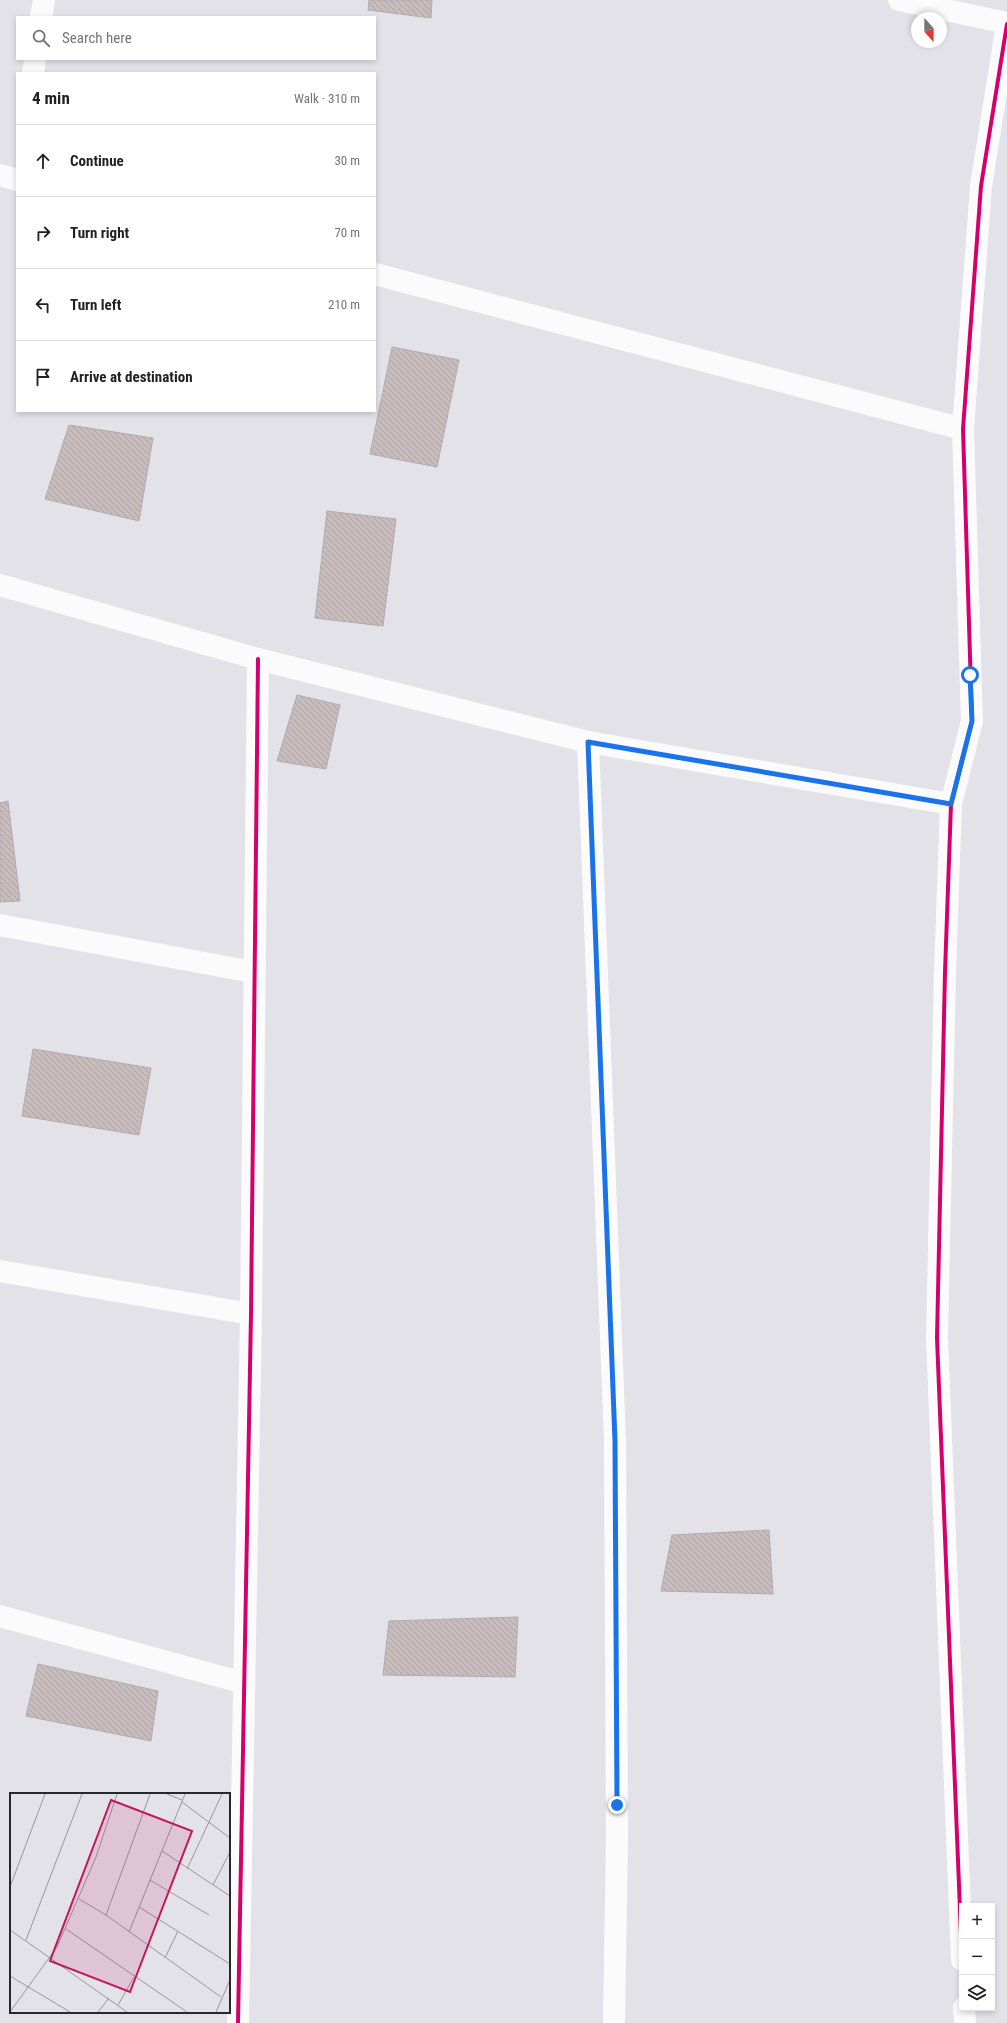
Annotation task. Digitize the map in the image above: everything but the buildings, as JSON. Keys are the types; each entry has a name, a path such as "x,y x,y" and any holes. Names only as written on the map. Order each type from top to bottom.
{"street":[{"path":"41,16 44,0"},
{"path":"899,0 1007,24 981,186 963,429 972,721 951,804 937,1338 961,1939"},
{"path":"33,72 35,60"},
{"path":"0,175 16,180"},
{"path":"376,274 963,429"},
{"path":"0,586 258,659 588,742 951,804"},
{"path":"238,2023 251,1314 253,972 258,659"},
{"path":"588,742 615,1441 617,1837 614,2023"},
{"path":"0,925 253,972"},
{"path":"0,1271 251,1314"},
{"path":"0,1616 244,1683"},
{"path":"964,2011 964,2023"}],"cycle path":[{"path":"961,1939 937,1338 945,972 951,804 972,721 963,429 981,186 1007,24"},
{"path":"238,2023 251,1314 258,659"}],"route":[{"path":"617,1805 615,1441 588,742 951,804 972,721 970,675"}]}
